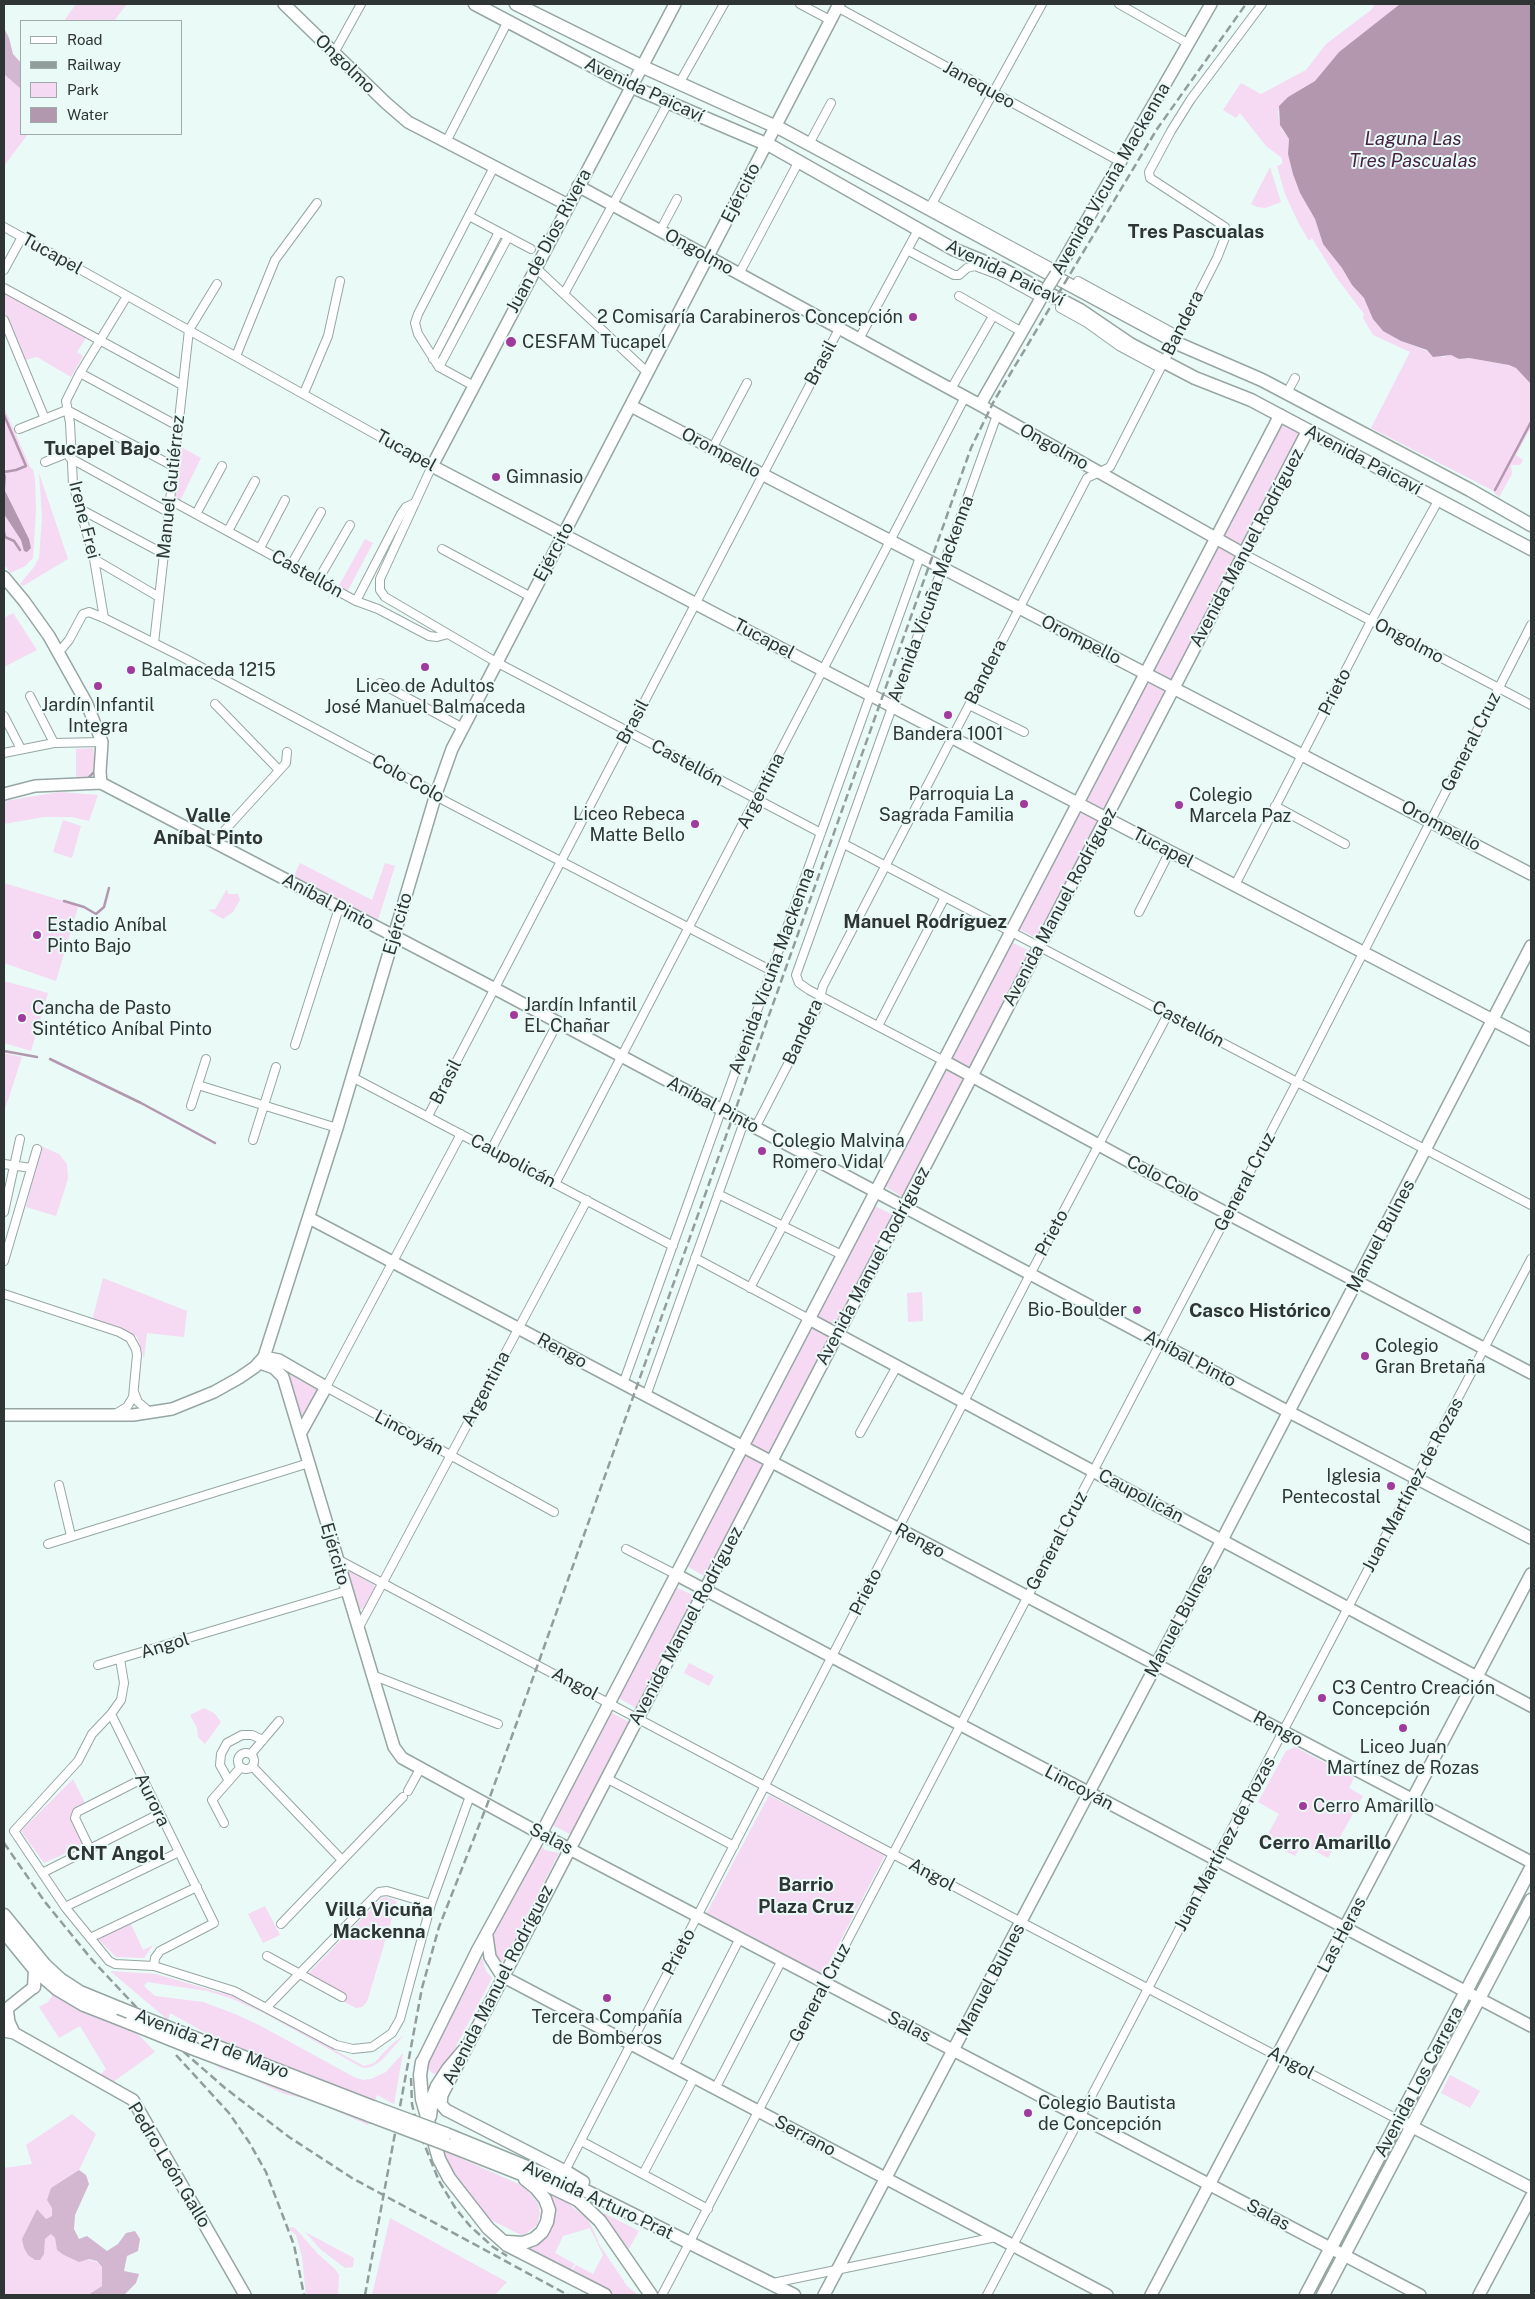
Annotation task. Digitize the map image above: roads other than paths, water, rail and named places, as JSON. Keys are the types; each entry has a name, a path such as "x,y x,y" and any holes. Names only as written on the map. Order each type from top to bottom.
{"main road":[{"name":"Ongolmo","path":"284,4 397,113 415,126 568,205"},
{"name":"Avenida Paicaví","path":"474,4 630,86 766,143 960,253 1002,269 1092,317 1122,340 1162,365 1242,396 1531,549"},
{"name":"Avenida Paicaví","path":"518,4 641,66 775,126 931,206 1175,338 1204,356 1254,376 1470,490 1531,525"},
{"name":"Juan de Dios Rivera","path":"432,466 630,86 675,4"},
{"name":"Avenida Vicuña Mackenna","path":"980,405 1122,162 1211,4"},
{"name":"Ejército","path":"400,1756 394,1746 358,1630 283,1378 274,1368 262,1360 310,1218 446,765 496,662 631,406 838,5"},
{"name":"Ongolmo","path":"578,186 980,405 1244,554"},
{"path":"1280,415 1292,396"},
{"name":"Orompello","path":"631,406 1019,609 1431,820 1531,874"},
{"name":"Avenida Manuel Rodríguez","path":"422,2062 1280,415"},
{"name":"Avenida Manuel Rodríguez","path":"441,2104 442,2095 502,1976 1308,430"},
{"name":"Tucapel","path":"432,466 1531,1040"},
{"path":"4,577 33,613 59,652 87,704 102,742 100,772 102,783 35,786 4,794"},
{"name":"Aníbal Pinto","path":"102,783 494,988 903,1208 1531,1538"},
{"name":"Manuel Bulnes","path":"824,2295 1358,1281 1531,946"},
{"name":"Colo Colo","path":"944,1061 1228,1214 1531,1373"},
{"name":"Rengo","path":"310,1218 898,1530 1531,1862"},
{"name":"Caupolicán","path":"809,1318 1531,1706"},
{"path":"4,1415 114,1415 150,1413 188,1404 239,1378 262,1360"},
{"name":"Lincoyán","path":"262,1360 278,1360 326,1387"},
{"path":"300,1434 326,1387"},
{"name":"Lincoyán","path":"676,1574 1531,2026"},
{"name":"Las Heras","path":"1151,2295 1531,1574"},
{"name":"Salas","path":"400,1756 420,1769 541,1834 1420,2295"},
{"name":"Avenida Los Carrera","path":"1306,2295 1531,1868"},
{"name":"Avenida Los Carrera","path":"1323,2295 1531,1900"},
{"name":"Avenida 21 de Mayo","path":"4,1915 41,1961 60,1979 89,1997 372,2111"},
{"name":"Avenida 21 de Mayo","path":"4,1932 35,1970 50,1984 74,2000 197,2050 447,2139"},
{"path":"487,1934 490,1957 502,1976"},
{"path":"34,1987 35,1970"},
{"name":"Serrano","path":"502,1976 1107,2295"},
{"path":"6,2010 34,1987 50,1984"},
{"name":"Pedro León Gallo","path":"6,2010 9,2032 125,2095 136,2104 245,2295"},
{"path":"430,2126 430,2105 437,2086 464,2050"},
{"path":"422,2062 421,2088 437,2153 445,2172 488,2228 500,2240 605,2295"},
{"name":"Avenida Arturo Prat","path":"441,2104 446,2110 565,2171"},
{"name":"Angol","path":"1399,2120 1531,2188"},
{"name":"Avenida Arturo Prat","path":"447,2139 562,2191 586,2206 606,2230 651,2295"},
{"name":"Avenida Arturo Prat","path":"447,2139 568,2183 690,2243 773,2289 794,2295"},
{"path":"500,2240 517,2243 528,2242 542,2232 548,2218 548,2206 543,2195 511,2169"},
{"path":"565,2171 622,2208"},
{"path":"1479,2295 1531,2197"}],"street":[{"path":"334,53 361,4"},
{"path":"680,82 724,4"},
{"path":"800,4 830,20"},
{"path":"931,206 1042,4"},
{"path":"1119,4 1189,44"},
{"name":"Avenida Vicuña Mackenna","path":"1225,226 1150,178 1150,170 1191,99 1262,4"},
{"name":"Janequeo","path":"838,5 1122,162"},
{"path":"446,142 508,21"},
{"path":"564,294 668,103"},
{"path":"809,144 831,103"},
{"path":"739,274 799,161"},
{"path":"474,386 439,367 416,330 416,318 494,167"},
{"path":"660,231 677,199"},
{"path":"236,356 275,260 317,203"},
{"name":"Avenida Paicaví","path":"931,206 1057,272"},
{"path":"469,216 531,249"},
{"name":"Bandera","path":"755,1128 818,1006 823,986 1087,478 1110,466 1218,255 1226,232 1225,226"},
{"name":"Tucapel","path":"4,227 432,466"},
{"name":"Brasil","path":"859,339 918,230"},
{"path":"433,358 498,232"},
{"path":"439,367 508,237"},
{"path":"4,270 22,238"},
{"name":"Avenida Paicaví","path":"907,250 954,275 959,275 967,268 975,266 999,275 1042,297"},
{"path":"536,267 648,373"},
{"path":"304,393 328,336 340,281"},
{"name":"Avenida Paicaví","path":"1078,281 1175,338"},
{"path":"189,330 217,284"},
{"path":"4,288 182,385"},
{"name":"Irene Frei","path":"104,618 94,559 82,510 73,484 70,455 70,423 66,398 127,296"},
{"path":"959,296 1022,332"},
{"name":"Avenida Paicaví","path":"1060,308 1088,323 1118,346 1162,365"},
{"path":"951,389 993,316"},
{"path":"4,320 46,419"},
{"name":"Brasil","path":"428,1116 839,329"},
{"name":"Manuel Gutiérrez","path":"154,643 189,330"},
{"path":"80,373 178,426"},
{"path":"1292,396 1295,378"},
{"path":"712,449 748,383"},
{"name":"Argentina","path":"555,1184 965,397"},
{"path":"19,429 67,410 174,466"},
{"name":"Avenida Vicuña Mackenna","path":"797,981 796,975 997,415"},
{"path":"45,462 70,455 168,512"},
{"path":"196,514 222,466"},
{"name":"Juan de Dios Rivera","path":"380,590 380,579 432,466"},
{"path":"228,531 255,481"},
{"name":"Castellón","path":"170,500 356,601 378,609 429,636 437,637 448,634"},
{"path":"260,548 285,500"},
{"name":"Prieto","path":"1234,885 1371,621 1438,500"},
{"path":"356,601 401,514 406,507 415,503"},
{"path":"82,510 164,554"},
{"path":"291,565 321,512"},
{"path":"318,580 350,525"},
{"path":"442,549 531,597"},
{"name":"Ongolmo","path":"1244,554 1531,704"},
{"name":"Avenida Vicuña Mackenna","path":"623,1384 772,971 869,694 920,557"},
{"path":"94,559 159,597"},
{"name":"Castellón","path":"380,590 389,600 496,662 821,833"},
{"name":"Colo Colo","path":"59,652 69,640 83,614 89,612 104,618 772,971"},
{"name":"General Cruz","path":"662,2295 1297,1082 1531,625"},
{"path":"380,683 463,728"},
{"path":"30,696 54,743"},
{"path":"215,704 280,770"},
{"path":"969,705 1024,732"},
{"path":"4,716 21,749"},
{"path":"4,753 54,743 102,742"},
{"path":"214,842 286,763 287,752"},
{"path":"1275,806 1345,844"},
{"name":"Castellón","path":"844,844 1531,1205"},
{"path":"1139,912 1170,851"},
{"path":"878,1026 945,897"},
{"path":"295,1044 338,908"},
{"name":"Colo Colo","path":"797,981 944,1061"},
{"name":"Prieto","path":"565,2171 1030,1275 1168,1014"},
{"path":"491,1150 558,1022"},
{"path":"192,1106 206,1059"},
{"path":"253,1140 276,1067"},
{"name":"Caupolicán","path":"352,1077 673,1246"},
{"path":"198,1084 337,1128"},
{"path":"646,1396 744,1122"},
{"path":"326,1387 461,1134"},
{"path":"4,1212 20,1139"},
{"path":"4,1261 8,1238 37,1149"},
{"path":"750,1288 817,1161"},
{"path":"4,1164 30,1168"},
{"path":"718,1194 842,1255"},
{"name":"Argentina","path":"358,1630 587,1200"},
{"name":"Caupolicán","path":"695,1258 809,1318"},
{"name":"Juan Martínez de Rozas","path":"987,2295 1082,2118 1531,1258"},
{"path":"4,1294 119,1332 130,1338 137,1355 130,1405 114,1415"},
{"path":"860,1433 896,1366"},
{"name":"Lincoyán","path":"326,1387 554,1512"},
{"path":"133,1390 138,1402 150,1413"},
{"path":"48,1544 309,1463"},
{"path":"59,1485 71,1536"},
{"name":"Lincoyán","path":"626,1549 676,1574"},
{"name":"Angol","path":"336,1558 1021,1922 1399,2120"},
{"name":"Angol","path":"98,1665 346,1591"},
{"path":"120,1660 124,1682 123,1693 111,1714 92,1734 78,1761 14,1831 65,1907 109,1961 115,1964 154,1966 234,1991 336,2045 358,2049 372,2047 383,2041 398,2023 431,1904 470,1796"},
{"path":"372,1675 498,1724"},
{"name":"Aurora","path":"111,1714 214,1923 160,1951 155,1958 154,1966"},
{"path":"251,1754 279,1721"},
{"path":"229,1781 221,1770 220,1759 227,1743 242,1735 252,1735 263,1740"},
{"path":"244,1753 251,1754 254,1759 252,1766 248,1769 241,1767 238,1762 240,1757 244,1753"},
{"path":"252,1766 342,1860"},
{"path":"224,1823 212,1800 241,1767"},
{"path":"281,1924 405,1794 420,1769"},
{"path":"606,1778 734,1846"},
{"path":"90,1849 75,1818 77,1812 142,1779"},
{"path":"42,1874 159,1814"},
{"path":"65,1907 179,1852"},
{"path":"90,1938 197,1887"},
{"path":"266,2008 382,1890 431,1904"},
{"path":"674,2067 740,1938"},
{"path":"267,1956 342,1997"},
{"path":"715,2089 782,1960"},
{"path":"643,2174 694,2078"},
{"path":"581,2141 708,2209"},
{"path":"773,2289 838,2270 996,2237"}],"water":[{"name":"Laguna Las Tres Pascualas","path":"1400,4 1531,4 1531,384 1516,368 1509,365 1469,358 1459,359 1451,355 1433,357 1427,350 1401,341 1383,331 1373,319 1364,298 1352,285 1342,268 1323,244 1315,219 1300,193 1293,174 1288,154 1289,139 1280,125 1279,106 1288,97 1315,81 1339,52"},
{"path":"4,471 6,476 5,491 29,539 31,548 27,552 24,551 21,540 4,514"}],"waterway":[{"path":"4,415 26,466 4,472"},
{"path":"1495,490 1531,422"},
{"path":"4,532 5,537 14,541 20,550"},
{"path":"87,779 95,771"},
{"path":"64,901 84,907 96,914 104,907 109,888"},
{"path":"4,1051 37,1057"},
{"path":"50,1059 141,1103 215,1143"}],"railway":[{"path":"365,2295 422,1988 439,1927 487,1805 538,1664 971,448 994,401 1157,129 1246,4"},
{"path":"4,1843 45,1902 93,1961 154,2026 225,2088 289,2137 352,2178 568,2295"},
{"path":"176,2055 229,2113 249,2142 266,2172 294,2245 304,2295"},
{"path":"411,2078 412,2104 417,2126 439,2181 456,2209 470,2226 493,2247 507,2256"}],"place":[{"name":"2 Comisaría Carabineros Concepción","path":"913,317"},
{"name":"CESFAM Tucapel","path":"511,342"},
{"name":"Gimnasio","path":"496,477"},
{"name":"Liceo de Adultos José Manuel Balmaceda","path":"425,667"},
{"name":"Balmaceda 1215","path":"131,670"},
{"name":"Jardín Infantil Integra","path":"98,686"},
{"name":"Bandera 1001","path":"948,715"},
{"name":"Parroquia La Sagrada Familia","path":"1024,804"},
{"name":"Colegio Marcela Paz","path":"1179,805"},
{"name":"Liceo Rebeca Matte Bello","path":"695,824"},
{"name":"Estadio Aníbal Pinto Bajo","path":"37,935"},
{"name":"Jardín Infantil EL Chañar","path":"514,1015"},
{"name":"Cancha de Pasto Sintético Aníbal Pinto","path":"22,1018"},
{"name":"Colegio Malvina Romero Vidal","path":"762,1151"},
{"name":"Bio-Boulder","path":"1137,1310"},
{"name":"Colegio Gran Bretaña","path":"1365,1356"},
{"name":"Iglesia Pentecostal","path":"1391,1486"},
{"name":"C3 Centro Creación Concepción","path":"1322,1698"},
{"name":"Liceo Juan Martínez de Rozas","path":"1403,1728"},
{"name":"Cerro Amarillo","path":"1303,1806"},
{"name":"Tercera Compañía de Bomberos","path":"607,1998"},
{"name":"Colegio Bautista de Concepción","path":"1028,2113"}],"district":[{"name":"Tres Pascualas","path":"1196,232"},
{"name":"Tucapel Bajo","path":"102,449"},
{"name":"Valle Aníbal Pinto","path":"208,827"},
{"name":"Manuel Rodríguez","path":"925,922"},
{"name":"Casco Histórico","path":"1260,1311"},
{"name":"Cerro Amarillo","path":"1325,1843"},
{"name":"CNT Angol","path":"116,1854"},
{"name":"Barrio Plaza Cruz","path":"806,1896"},
{"name":"Villa Vicuña Mackenna","path":"379,1921"}]}
